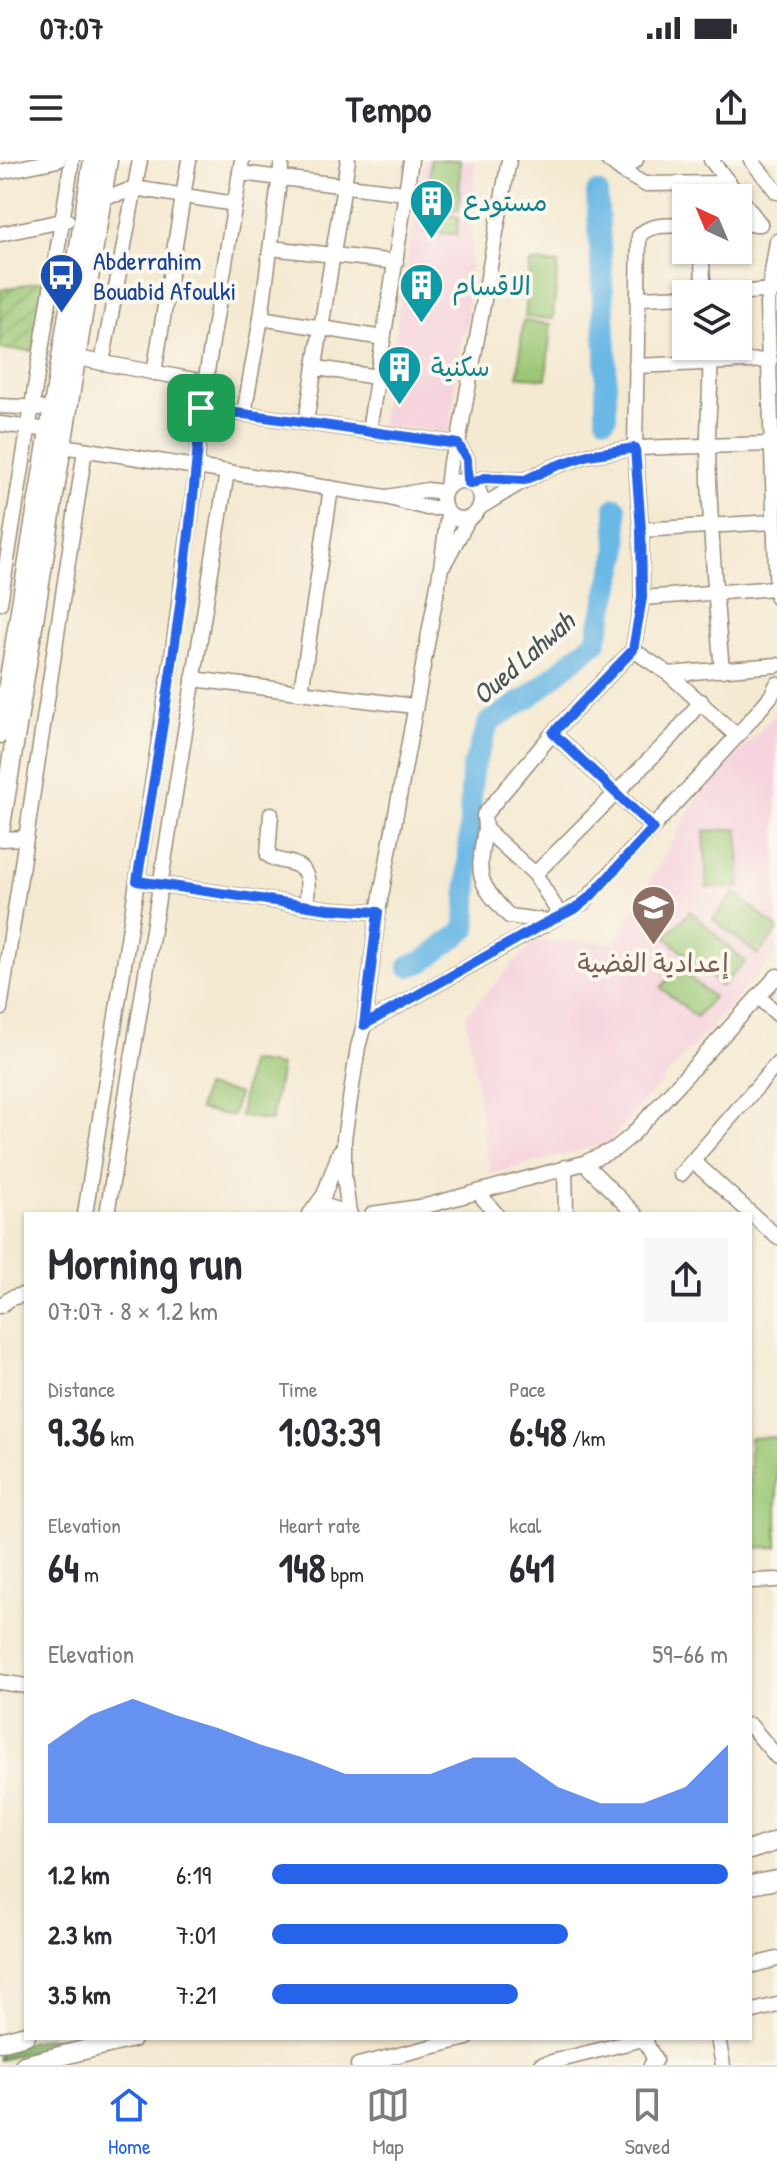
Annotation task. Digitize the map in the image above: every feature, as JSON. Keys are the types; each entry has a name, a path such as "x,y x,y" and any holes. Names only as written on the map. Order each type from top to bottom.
{"main road":[{"path":"0,832 59,435 83,219 93,160"},
{"path":"60,410 77,358 108,160"},
{"path":"0,734 59,435"},
{"path":"752,1849 777,1841"},
{"path":"752,1885 777,1880"},
{"path":"0,2042 24,2036"},
{"path":"24,2065 124,2040"}],"street":[{"path":"0,172 58,160"},
{"path":"0,603 72,160"},
{"path":"102,363 140,160"},
{"path":"154,373 189,160"},
{"path":"244,413 261,318 282,160"},
{"path":"306,422 348,160"},
{"path":"369,431 411,160"},
{"path":"350,1212 344,1176 344,1139 364,1025 378,912 441,568 450,462 458,444 509,160"},
{"path":"608,160 644,184 672,188"},
{"path":"622,171 636,160"},
{"path":"711,160 729,183 725,184"},
{"path":"751,160 777,192"},
{"path":"85,1212 172,658 201,408 241,166 281,177 406,193"},
{"path":"102,196 134,188 235,204"},
{"path":"752,213 760,224 752,224"},
{"path":"0,234 83,219"},
{"path":"554,918 509,916 484,889 480,860 485,811 553,733 633,650 642,598 635,448 640,298 638,248 641,233 652,228 672,226"},
{"path":"642,598 715,590 776,593 772,444 774,377 770,360 777,241"},
{"path":"271,248 396,262"},
{"path":"752,292 772,290"},
{"path":"640,298 672,297"},
{"path":"261,318 383,338"},
{"path":"77,358 205,382"},
{"path":"711,360 708,448 722,670"},
{"path":"636,366 770,360"},
{"path":"317,368 377,377"},
{"path":"0,406 60,410"},
{"path":"201,408 458,444"},
{"path":"0,424 59,435 85,450 386,497 427,508 446,500 455,482 470,483 484,478 525,480"},
{"path":"441,568 474,513 479,493 470,483 467,459 458,444"},
{"path":"446,500 462,519 525,480 588,455 635,448 772,444"},
{"path":"0,1009 85,450"},
{"path":"107,1212 227,472"},
{"path":"301,692 331,488"},
{"path":"641,530 774,522"},
{"path":"633,650 669,674 737,736"},
{"path":"669,674 777,665"},
{"path":"26,670 52,674"},
{"path":"193,679 414,706"},
{"path":"364,1025 576,908 591,896 737,736 771,696 777,684"},
{"path":"535,874 673,736 701,701"},
{"path":"553,733 653,828"},
{"path":"271,814 268,855 272,859 299,865 307,872 306,906"},
{"path":"485,829 535,874 554,918"},
{"path":"0,839 26,838"},
{"path":"137,881 306,906 378,912"},
{"path":"399,1212 426,1210 478,1192 584,1163 623,1143 777,976"},
{"path":"759,997 777,1014"},
{"path":"681,1174 777,1064"},
{"path":"311,1212 324,1195 344,1139"},
{"path":"693,1161 749,1212"},
{"path":"584,1163 633,1212"},
{"path":"565,1167 566,1212"},
{"path":"478,1192 494,1212"},
{"path":"315,1212 329,1207 344,1212"},
{"path":"752,1214 777,1237"},
{"path":"752,1581 777,1580"},
{"path":"0,1682 24,1686"},
{"path":"752,1727 777,1757"},
{"path":"752,1965 777,1959"},
{"path":"752,2011 777,2005"},
{"path":"358,2065 459,2040"},
{"path":"580,2040 584,2054"},
{"path":"540,2065 638,2040"},
{"path":"647,2040 657,2063"},
{"path":"718,2040 723,2065"}],"shaded area":[{"path":"424,160 475,160 467,325 460,337 450,433 380,425"},
{"name":"إعدادية الفضية","path":"777,712 777,953 606,1144 490,1174 466,1015 534,941 615,942 698,797"}],"green space":[{"path":"430,160 460,160 459,210 429,209"},
{"path":"426,215 458,216 457,234 426,233"},
{"path":"530,262 558,264 553,319 525,317"},
{"path":"47,280 35,351 0,349 0,290"},
{"path":"523,321 551,324 546,379 518,376"},
{"path":"738,829 741,887 707,888 704,831"},
{"path":"735,893 777,928 758,955 713,919"},
{"path":"690,911 745,962 721,987 666,937"},
{"path":"678,968 713,997 696,1017 661,988"},
{"path":"249,1061 281,1066 271,1121 240,1116"},
{"path":"204,1087 238,1093 233,1116 199,1110"},
{"path":"777,1437 777,1547 752,1548 752,1438"},
{"path":"37,2040 78,2040 0,2060 0,2049"}],"waterway":[{"name":"Oued Lahwah","path":"597,193 606,350 606,417"},
{"name":"Oued Lahwah","path":"409,966 424,961 466,929 472,770 489,722 529,697 596,641 618,552 616,508"}],"place":[{"name":"مستودع","path":"432,241"},
{"name":"Abderrahim Bouabid Afoulki","path":"62,315"},
{"name":"الاقسام","path":"421,325"},
{"name":"سكنية","path":"400,406"},
{"name":"إعدادية الفضية","path":"653,947"}],"route":[{"path":"201,408 458,444 466,456 468,482 471,484 484,478 525,480 588,455 635,448 642,598 633,650 553,733 653,828 591,896 576,908 364,1025 378,912 329,909 137,881 172,658 196,475 201,408"}]}
